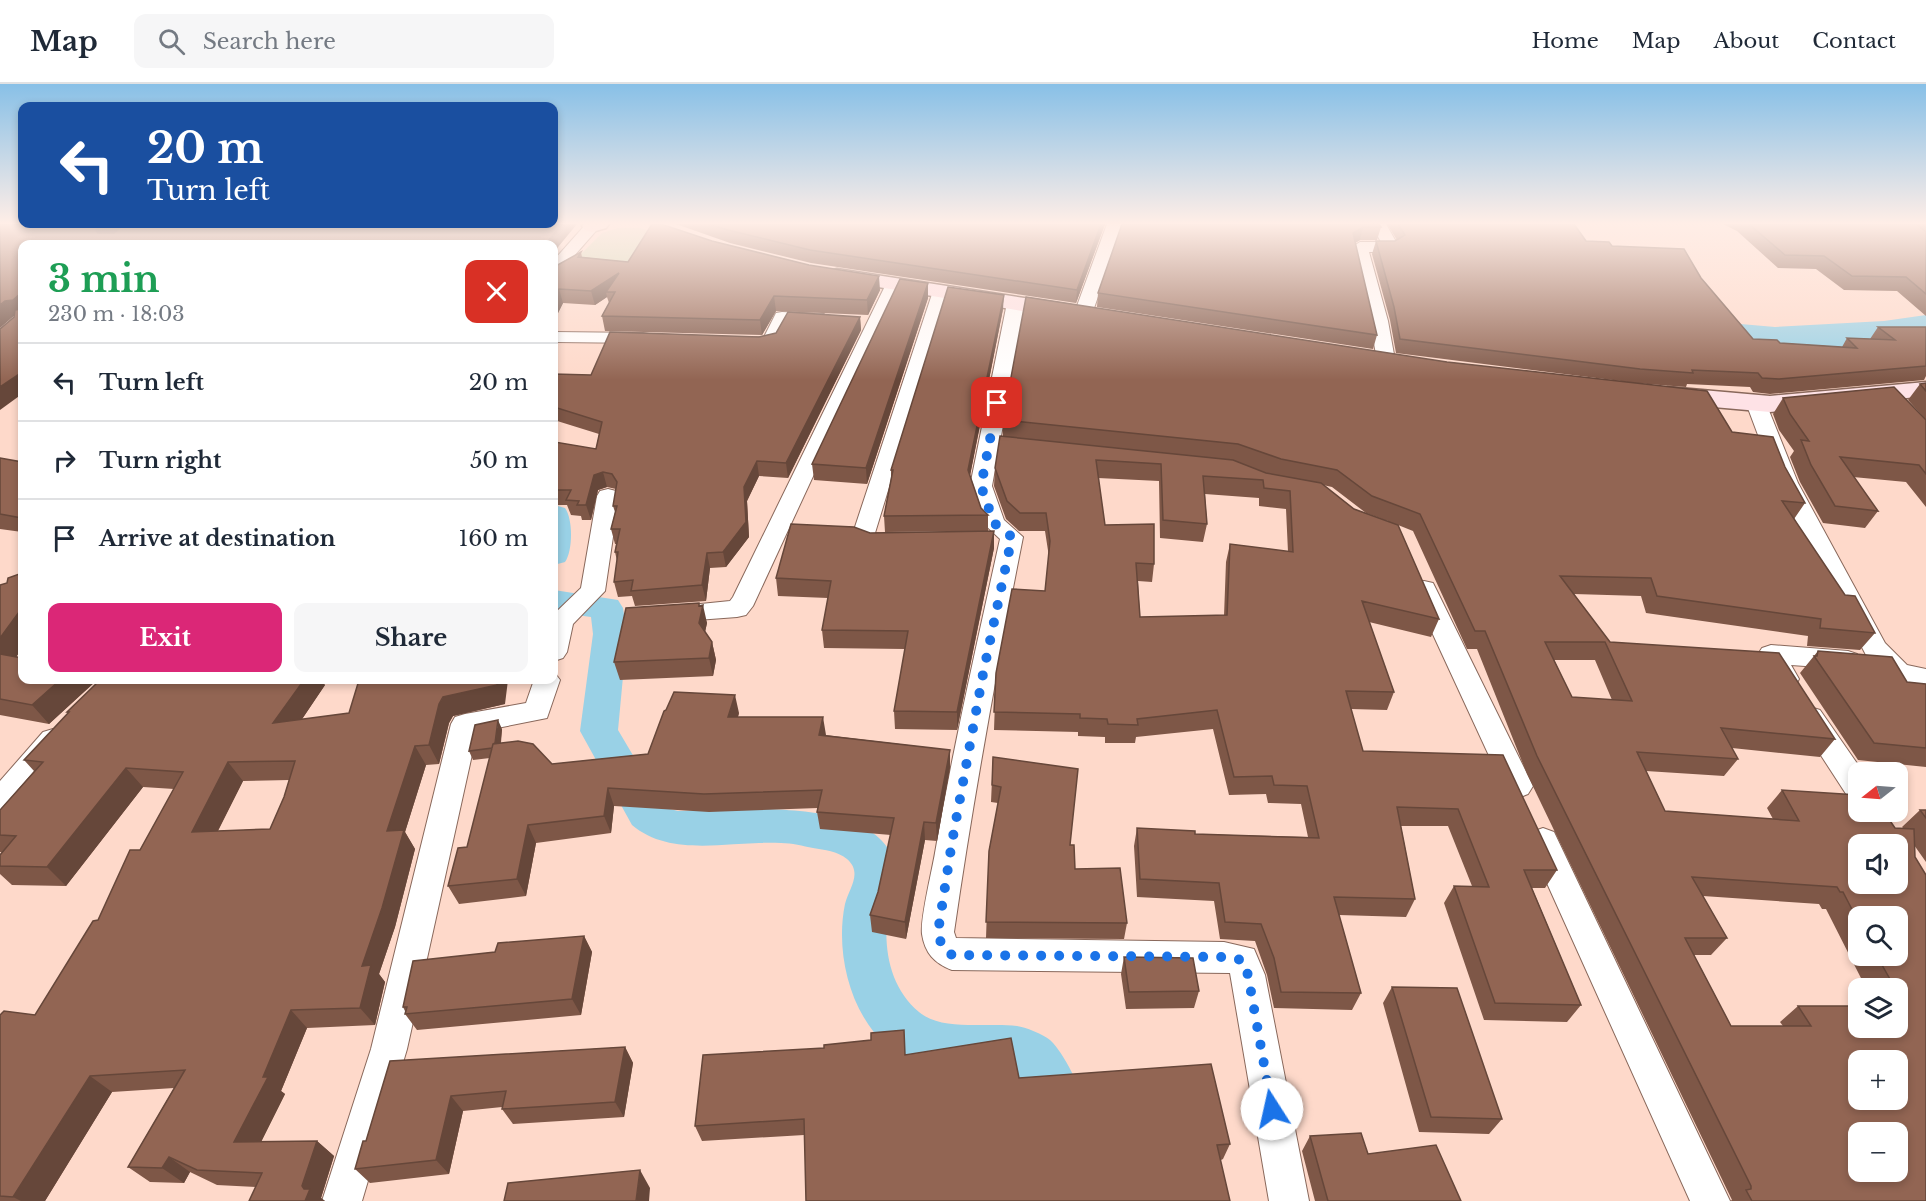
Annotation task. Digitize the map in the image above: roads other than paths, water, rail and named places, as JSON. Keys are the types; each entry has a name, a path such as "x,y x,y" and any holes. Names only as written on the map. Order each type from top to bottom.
{"street":[{"path":"844,276 1107,317"},
{"path":"1083,314 1096,276"},
{"path":"1367,276 1379,321 1395,362"},
{"path":"645,615 737,609 744,600 865,322 894,284"},
{"path":"906,541 871,541 864,537 864,533 940,291"},
{"path":"1016,303 1002,445 981,486 1000,539 983,674 938,932 942,947 952,955 1224,957 1242,960 1248,975 1289,1201"},
{"path":"726,341 770,342 782,317 833,319"},
{"path":"558,337 655,339"},
{"path":"1363,357 1395,362"},
{"path":"1645,393 1756,403 1796,403 1895,401 1926,389"},
{"path":"1756,403 1787,483 1875,648 1898,672 1926,679"},
{"path":"558,634 561,621 593,591 608,496"},
{"path":"1415,567 1710,1201"},
{"path":"1848,773 1771,654 1888,664"},
{"path":"342,1201 389,1049 465,724 537,711 546,684"},
{"path":"0,801 73,721"}],"waterway":[{"path":"1672,330 1775,340 1884,334 1926,327"},
{"path":"558,602 606,608 610,634 599,731 646,813 658,823 678,828 782,826 831,834 852,840 863,848 872,857 877,874 867,903 864,931 866,957 874,987 884,1009 906,1032 952,1048 1018,1049 1032,1056 1055,1092 1105,1201"}]}
